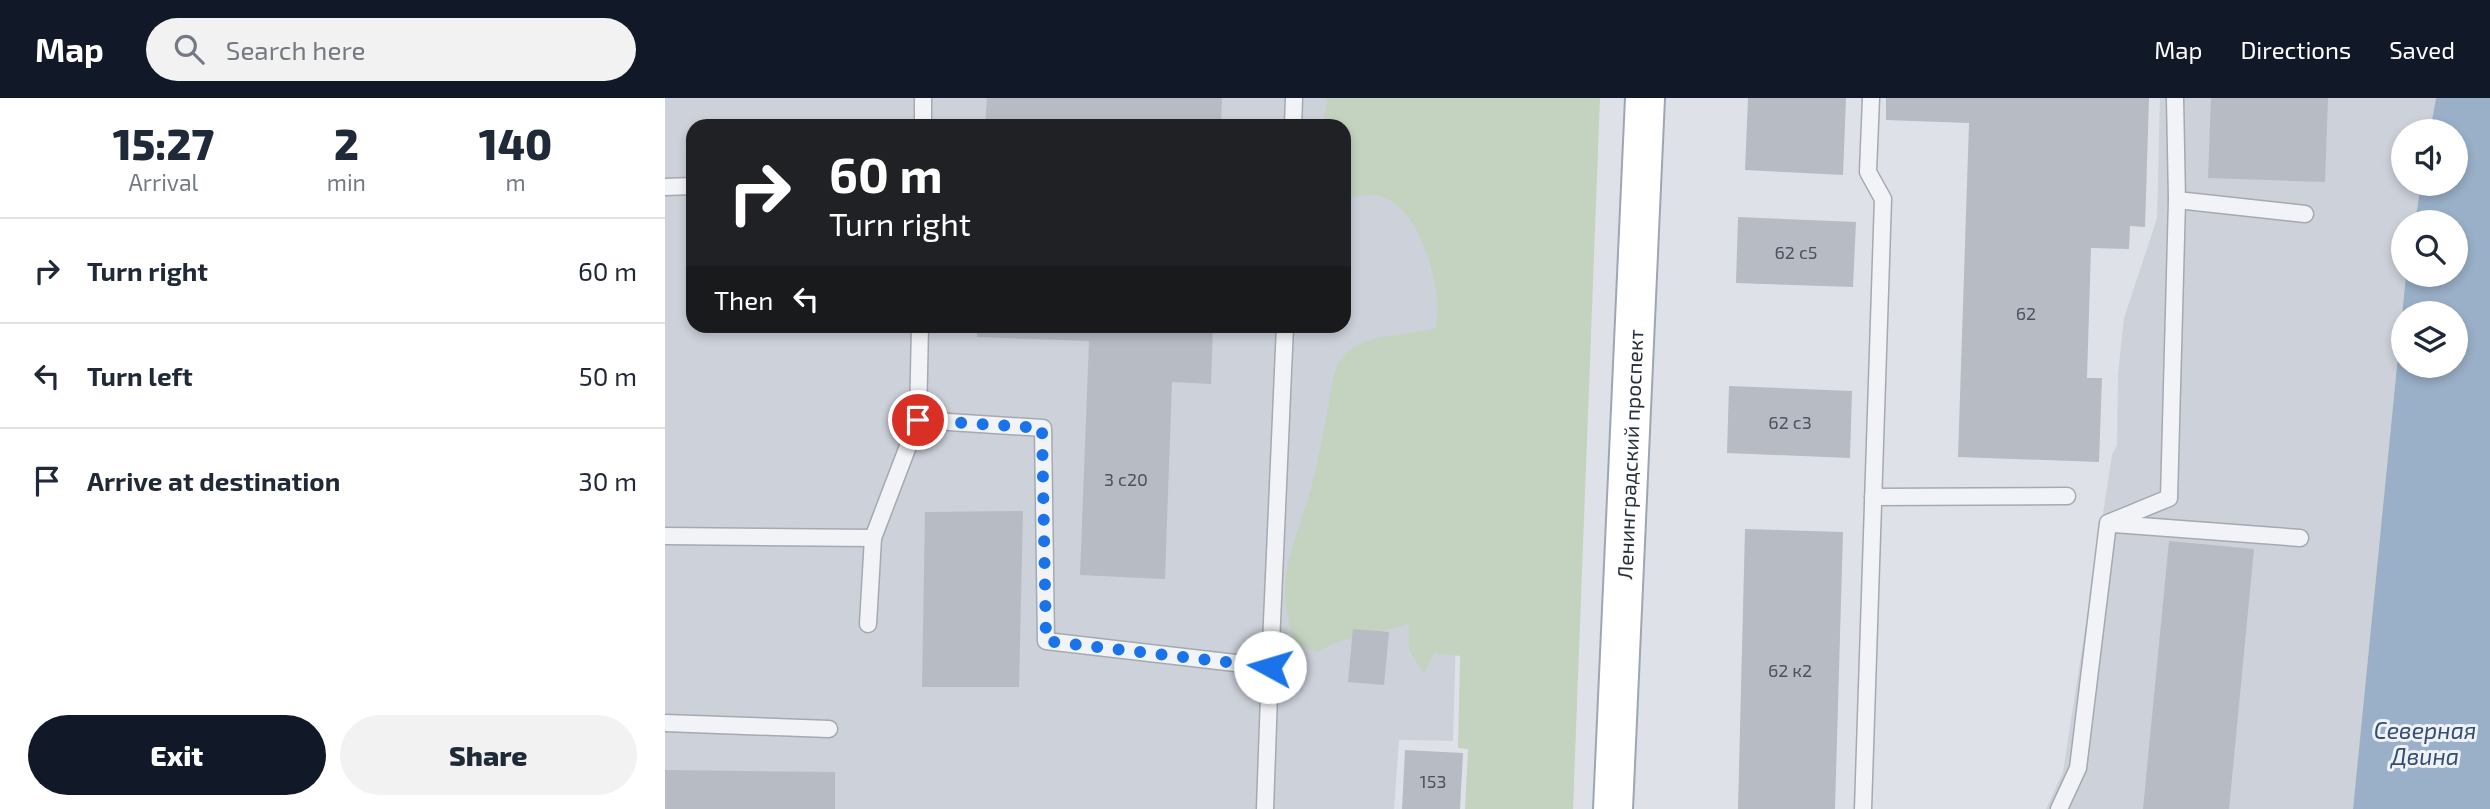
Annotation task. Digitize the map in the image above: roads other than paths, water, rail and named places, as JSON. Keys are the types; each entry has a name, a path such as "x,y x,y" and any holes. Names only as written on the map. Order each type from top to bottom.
{"main road":[{"name":"Ленинградский проспект","path":"1613,809 1645,98"}],"lane":[{"path":"923,98 923,119"},
{"path":"1293,119 1294,98"},
{"path":"1863,809 1883,198 1868,172 1871,98"},
{"path":"2108,523 2169,498 2177,200 2175,98"},
{"path":"665,187 686,187"},
{"path":"2177,200 2305,214"},
{"path":"868,624 873,538 918,420 920,333"},
{"path":"1265,809 1285,333"},
{"path":"918,420 1042,428 1046,641 1270,667"},
{"path":"1873,497 2067,496"},
{"path":"2108,523 2300,538"},
{"path":"2059,809 2078,768 2108,523"},
{"path":"665,536 873,538"},
{"path":"665,723 829,729"}],"water":[{"name":"Северная Двина","path":"2436,98 2490,98 2490,809 2353,809 2396,378 2468,378 2468,301 2403,301 2405,287 2468,287 2468,210 2417,210 2419,196 2468,196 2468,119 2432,119"}]}
